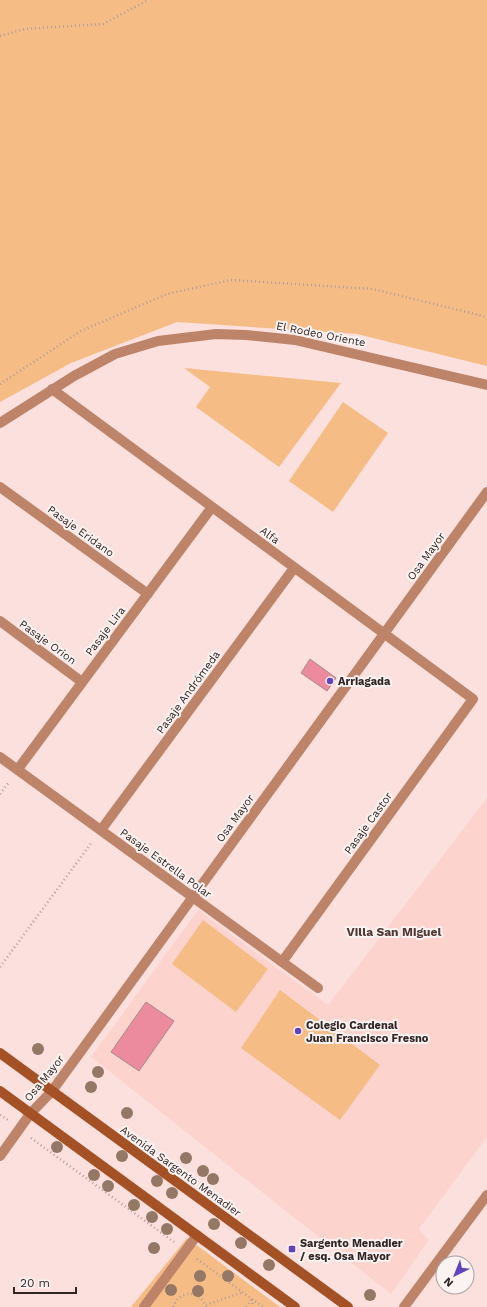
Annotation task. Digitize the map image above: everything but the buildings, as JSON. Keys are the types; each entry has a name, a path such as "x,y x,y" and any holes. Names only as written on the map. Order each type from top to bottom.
{"street":[{"name":"El Rodeo Oriente","path":"0,423 52,389 116,354 136,347 172,338 216,334 252,335 295,340 487,385"},
{"name":"Alfa","path":"52,389 473,699"},
{"name":"Pasaje Eridano","path":"0,488 148,594"},
{"name":"Osa Mayor","path":"0,1156 30,1114 52,1091 487,492"},
{"name":"Pasaje Lira","path":"18,770 212,507"},
{"name":"Pasaje Andrómeda","path":"101,830 294,568"},
{"name":"Pasaje Orion","path":"0,621 82,682"},
{"name":"Pasaje Castor","path":"282,962 473,699"},
{"name":"Pasaje Estrella Polar","path":"0,757 318,988"},
{"name":"Avenida Sargento Menadier","path":"0,1053 348,1307"},
{"path":"0,1092 295,1307"},
{"path":"404,1307 487,1195"},
{"path":"144,1307 197,1235"}],"path":[{"path":"0,36 25,29 103,24 148,0"},
{"path":"0,384 81,331 167,294 231,280 373,289 487,318"},
{"path":"0,967 101,830"},
{"path":"19,1129 263,1307"},
{"path":"173,1307 178,1298 187,1294 198,1296 203,1300 206,1306 243,1292"},
{"path":"246,1307 252,1299"},
{"path":"252,1299 253,1307"}],"shaded area":[{"path":"0,0 487,0 487,366 357,334 177,322 71,363 0,402"},
{"path":"184,368 341,383 279,467 196,407 210,387"},
{"path":"343,402 388,433 333,512 289,481"},
{"name":"Colegio Cardenal Juan Francisco Fresno","path":"487,798 487,1137 419,1229 429,1240 391,1294 91,1057 198,910 328,1005"},
{"path":"203,920 268,969 236,1012 172,964"},
{"path":"280,990 380,1065 340,1120 241,1048"},
{"path":"187,1238 280,1307 131,1307"}],"place":[{"name":"Arriagada","path":"330,681"},
{"name":"Colegio Cardenal Juan Francisco Fresno","path":"298,1031"},
{"name":"Sargento Menadier / esq. Osa Mayor","path":"292,1249"}],"district":[{"name":"Villa San Miguel","path":"394,932"}]}
